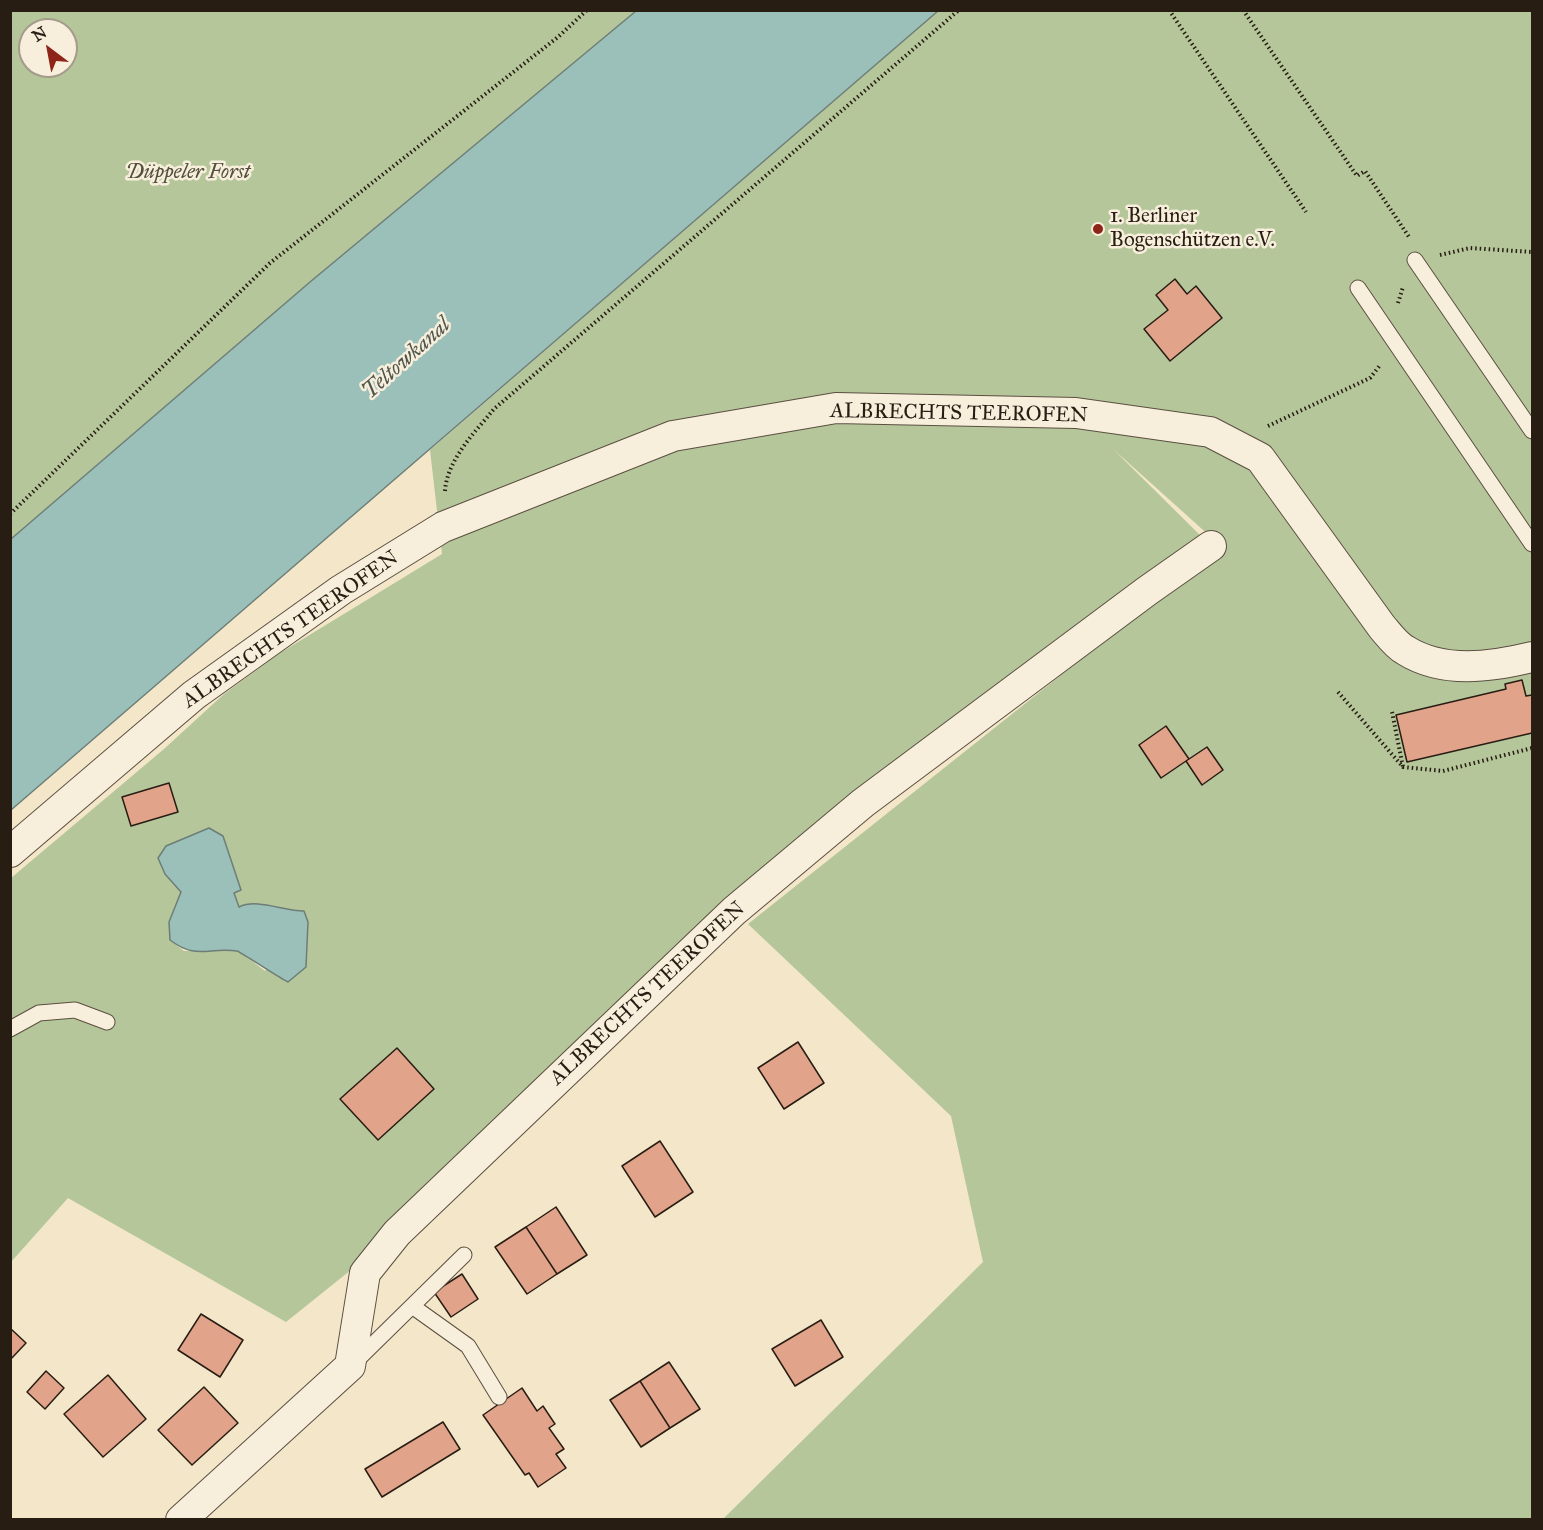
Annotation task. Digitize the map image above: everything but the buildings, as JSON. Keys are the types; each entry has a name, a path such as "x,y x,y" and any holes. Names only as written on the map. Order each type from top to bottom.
{"street":[{"name":"ALBRECHTS TEEROFEN","path":"10,852 194,695 340,590 443,527 673,436 836,408 1076,413 1210,432 1260,458 1382,627 1403,650 1435,665 1477,666 1533,657"},
{"name":"ALBRECHTS TEEROFEN","path":"350,1366 365,1273 397,1233 726,919 863,803 1137,598 1211,546"},
{"path":"181,1520 350,1366"}],"lane":[{"path":"1415,260 1533,430"},
{"path":"1358,288 1533,544"},
{"path":"10,1029 39,1013 75,1010 107,1022"},
{"path":"350,1366 464,1255"},
{"path":"412,1306 468,1346 499,1397"}],"path":[{"path":"10,514 270,263 549,44 587,10"},
{"path":"443,527 446,478 468,439 494,409 959,10"},
{"path":"1168,10 1306,212"},
{"path":"1243,10 1357,176 1365,171 1410,239"},
{"path":"1433,256 1470,248 1533,252"},
{"path":"1245,450 1264,428 1370,378 1386,357 1399,298 1415,260"},
{"path":"1338,692 1403,767 1443,771 1533,748"},
{"path":"1392,712 1403,767"}],"green space":[{"name":"Düppeler Forst","path":"11,11 636,11 310,282 11,539"},
{"path":"938,11 1532,11 1532,1519 723,1519 983,1262 951,1116 748,924 1222,547 1113,449 1211,546 863,803 397,1233 286,1322 68,1198 11,1262 11,878 164,749 224,694 280,653 442,554 430,450","holes":["209,829 223,837 241,890 234,893 239,907 304,911 265,971 239,951 184,951 170,940 169,922"]}],"water":[{"name":"Teltowkanal","path":"636,11 938,11 11,810 11,539 310,282"},
{"path":"209,828 223,836 241,890 234,893 239,907 262,904 304,911 308,922 306,967 288,982 237,951 187,950 170,940 169,922 181,892 165,874 158,858 166,846"}],"place":[{"name":"1. Berliner Bogenschützen e.V.","path":"1098,229"}]}
